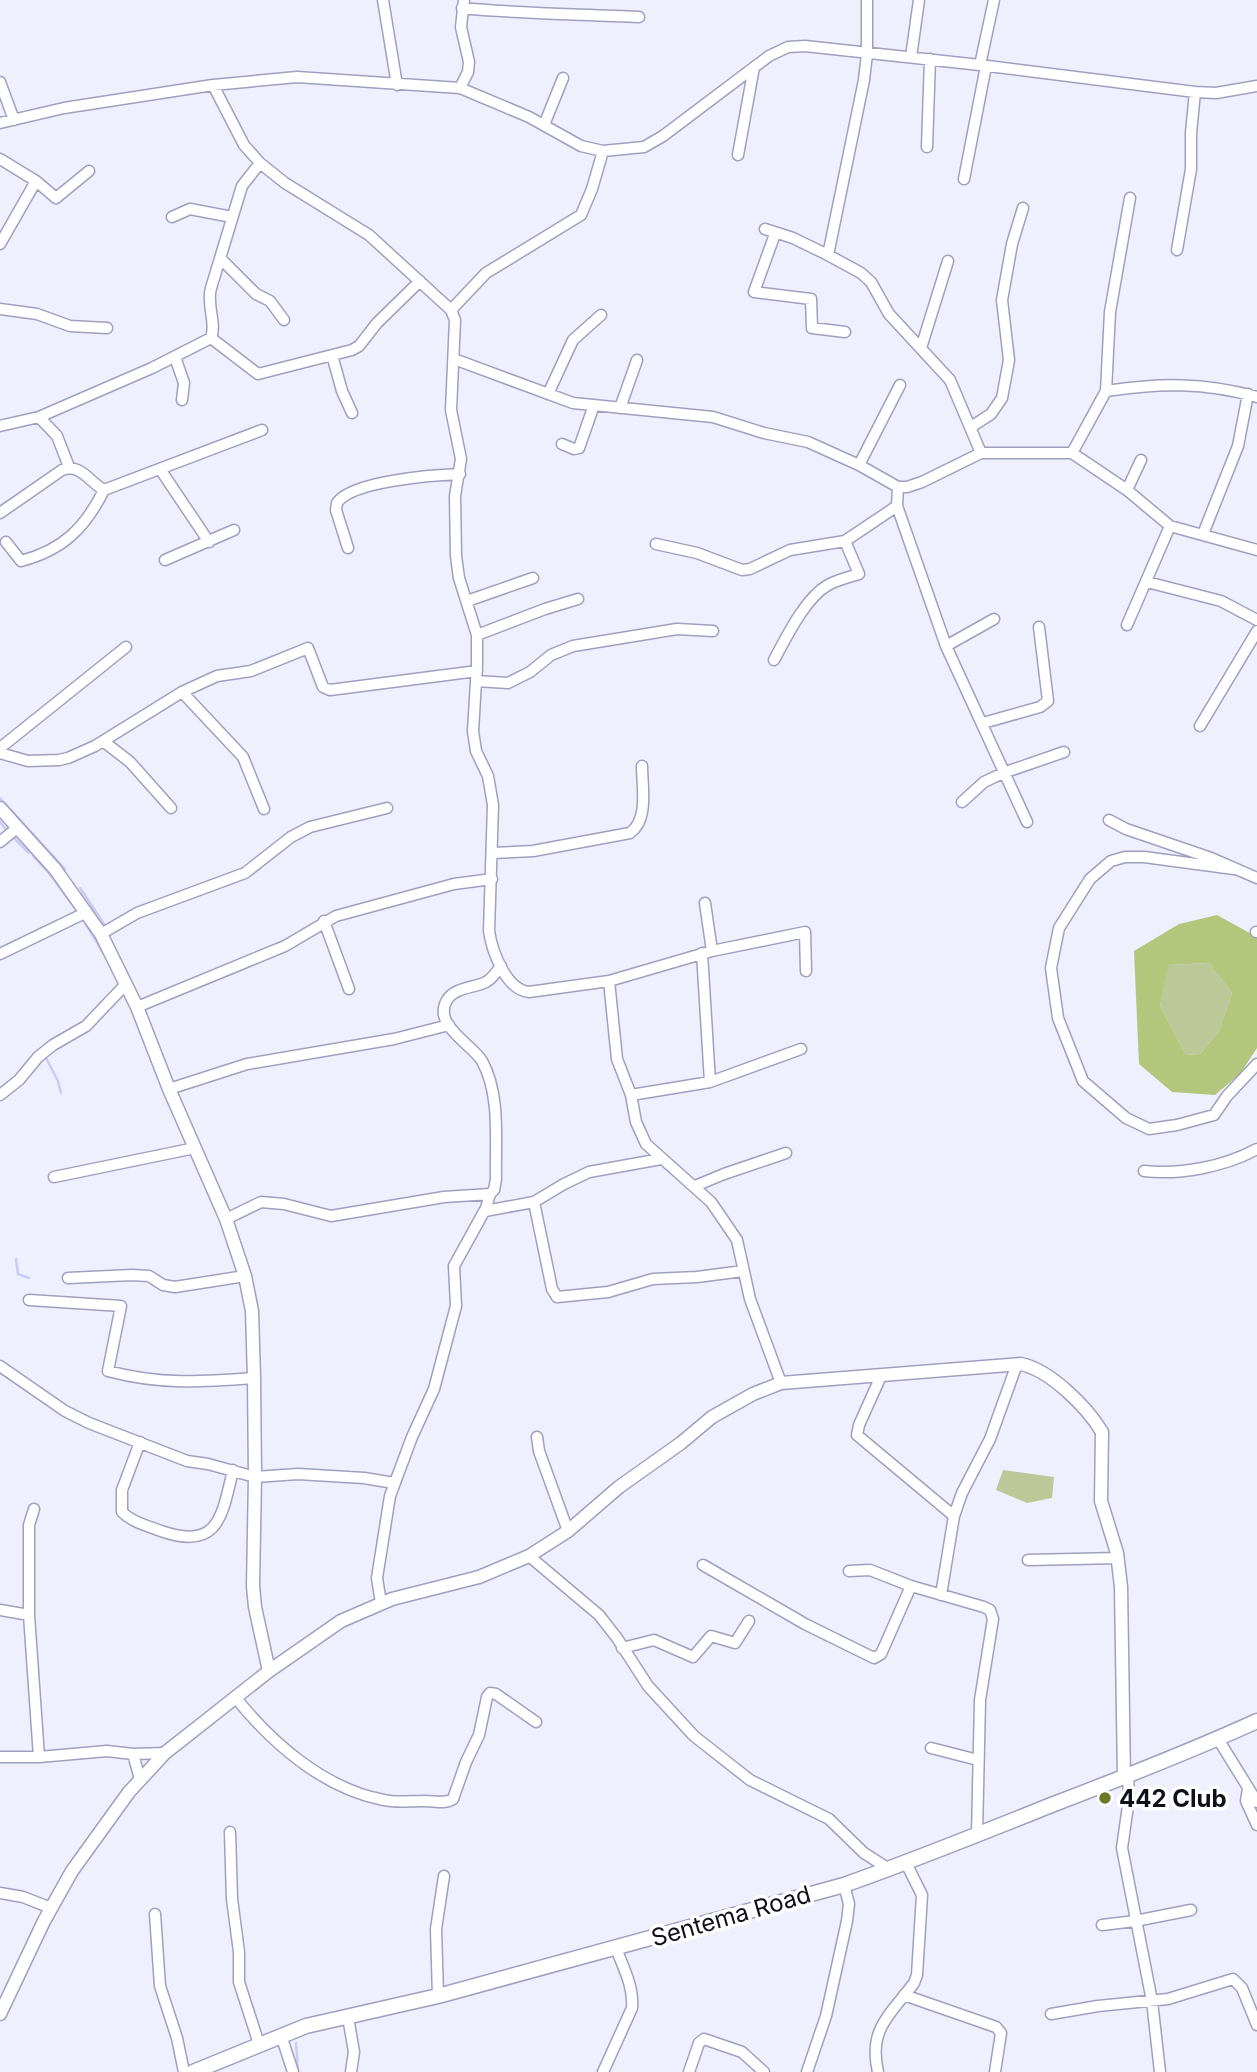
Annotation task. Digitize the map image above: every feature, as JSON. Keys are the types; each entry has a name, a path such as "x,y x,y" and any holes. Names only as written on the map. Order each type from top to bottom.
{"main road":[{"name":"Sentema Road","path":"193,2072 281,2035 438,1996 844,1885 1126,1776 1257,1721"}],"street":[{"path":"383,0 397,85"},
{"path":"828,254 856,125 867,54 867,0"},
{"path":"911,57 919,0"},
{"path":"964,179 994,0"},
{"path":"460,88 468,72 469,62 461,26 463,4 520,14 549,12 639,17"},
{"path":"0,123 64,108 213,85 297,77 460,88 544,125 581,146 603,151 627,150 644,147 777,51 805,46 1195,92 1223,92 1257,86"},
{"path":"927,147 930,59"},
{"path":"738,155 754,67"},
{"path":"544,125 563,78"},
{"path":"0,82 14,120"},
{"path":"213,85 244,145 260,163 285,183 369,235 451,310 455,320 451,410 461,458 455,496 456,556 459,578 477,635 473,731 476,751 488,776 491,790 493,853 489,931 493,951 514,986 524,992 608,981 707,952 804,932 806,971"},
{"path":"1177,250 1191,169 1195,92"},
{"path":"451,310 486,273 580,215 592,189 603,151"},
{"path":"0,159 36,181 56,198 89,171"},
{"path":"0,426 39,417 175,357 211,338 213,332 209,296 243,186 260,163"},
{"path":"0,244 36,181"},
{"path":"1072,453 1106,391 1110,312 1130,198"},
{"path":"971,427 991,414 1002,398 1009,360 1002,300 1012,244 1023,208"},
{"path":"172,217 190,209 232,217"},
{"path":"845,332 812,328 811,299 754,292 770,232 793,238 828,254 871,282 889,314 950,380 981,453"},
{"path":"221,259 256,294 270,302 284,320"},
{"path":"921,348 948,261"},
{"path":"211,338 258,374 332,355 359,346 377,323 420,281"},
{"path":"0,309 37,314 70,326 107,328"},
{"path":"548,394 573,340 601,315"},
{"path":"332,355 342,391 352,413"},
{"path":"175,357 184,383 182,400"},
{"path":"454,359 573,403 713,417 764,433 808,442 859,465 898,487 922,482 981,453 1072,453 1127,490 1170,526 1257,550"},
{"path":"620,408 637,360"},
{"path":"1106,391 1196,384 1253,395 1238,446 1203,534"},
{"path":"859,465 900,385"},
{"path":"562,444 574,449 579,448 594,405"},
{"path":"39,417 57,436 69,467"},
{"path":"6,542 21,561 61,544 83,526 104,490 262,430"},
{"path":"1127,490 1141,460"},
{"path":"0,513 69,467 80,470 104,490"},
{"path":"160,469 209,542"},
{"path":"348,548 337,510 337,503 345,494 383,482 460,474"},
{"path":"898,487 897,506 946,646 1027,822"},
{"path":"656,544 698,553 742,570 750,569 790,550 845,541 897,506"},
{"path":"1127,625 1170,526"},
{"path":"165,560 234,530"},
{"path":"774,660 793,624 819,593 827,585 859,574 845,541"},
{"path":"467,601 533,578"},
{"path":"1147,582 1221,601 1257,620"},
{"path":"477,635 578,599"},
{"path":"946,646 994,619"},
{"path":"983,723 1040,707 1048,701 1039,627"},
{"path":"0,751 28,761 59,761 103,741 182,692 217,676 251,671 308,648 323,687 330,690 476,676 508,683 530,672 551,655 573,646 677,629 713,631"},
{"path":"1200,726 1257,631"},
{"path":"0,751 126,647"},
{"path":"182,692 243,757 264,809"},
{"path":"103,741 130,762 172,808"},
{"path":"962,802 984,782 1064,752"},
{"path":"493,853 533,851 630,833 640,823 642,814 642,766"},
{"path":"0,808 55,869 101,934 137,1007 169,1089 226,1219 245,1276 252,1311 254,1378 253,1586 269,1671"},
{"path":"101,934 137,913 245,873 310,827 387,808"},
{"path":"1109,820 1126,829 1211,858 1257,878"},
{"path":"0,842 17,828"},
{"path":"1234,869 1144,857 1125,857 1111,861 1090,879 1059,928 1051,968 1058,1018 1083,1081 1126,1118 1149,1129 1214,1115 1227,1096 1257,1064"},
{"path":"137,1007 285,946 324,921 345,913 445,887 492,879"},
{"path":"705,903 710,1082"},
{"path":"0,954 87,912"},
{"path":"324,921 349,989"},
{"path":"381,1603 377,1578 387,1508 412,1437 434,1389 456,1306 453,1266 485,1211 496,1179 494,1097 482,1062 449,1025 444,1013 448,998 460,990 487,981 501,966"},
{"path":"608,981 617,1059 631,1095 640,1134 661,1159 711,1202 732,1230 740,1246 743,1271 757,1321 781,1383"},
{"path":"0,1095 19,1080 38,1057 86,1026 126,984"},
{"path":"169,1089 247,1064 394,1039 449,1025"},
{"path":"631,1095 710,1082 801,1049"},
{"path":"54,1177 195,1148"},
{"path":"1144,1171 1164,1174 1186,1172 1257,1149"},
{"path":"695,1186 786,1153"},
{"path":"485,1211 534,1202 589,1172 661,1159"},
{"path":"226,1219 261,1202 284,1204 331,1216 444,1197 490,1194"},
{"path":"534,1202 552,1289 557,1297 608,1292 653,1279 743,1271"},
{"path":"68,1278 149,1276 163,1285 175,1287 245,1276"},
{"path":"29,1300 121,1306 108,1371 136,1379 180,1383 254,1378"},
{"path":"941,1595 954,1516 962,1493 990,1439 1017,1364"},
{"path":"0,2014 51,1908 92,1840 140,1779 165,1753 235,1697 341,1621 381,1603 479,1577 529,1556 568,1531 619,1487 681,1443 712,1417 781,1383 1017,1364 1039,1370 1056,1383 1102,1432 1101,1500 1118,1558 1123,1624 1126,1776 1129,1799 1122,1848 1152,2001 1160,2072"},
{"path":"0,1366 65,1411 187,1461 255,1477 298,1474 364,1478 394,1483"},
{"path":"881,1376 857,1435 954,1516"},
{"path":"537,1437 539,1451 568,1531"},
{"path":"140,1442 122,1490 122,1512 170,1534 188,1537 209,1532 227,1496 233,1471"},
{"path":"34,1509 29,1525 29,1615 39,1757"},
{"path":"529,1556 598,1615 648,1686 694,1736 750,1780 829,1819 864,1853 889,1869"},
{"path":"1028,1560 1118,1558"},
{"path":"703,1565 805,1624 874,1658 880,1656 911,1586"},
{"path":"849,1572 870,1570 911,1586 984,1606 993,1616 980,1700 977,1835"},
{"path":"0,1610 29,1615"},
{"path":"622,1648 654,1640 693,1657 711,1636 735,1643 749,1621"},
{"path":"235,1697 250,1716 296,1757 339,1786 362,1795 393,1801 447,1802 453,1799 466,1762 480,1735 490,1693 496,1694 536,1722"},
{"path":"1218,1739 1257,1802"},
{"path":"930,1748 978,1760"},
{"path":"0,1756 39,1757 107,1751 133,1754 165,1753"},
{"path":"133,1754 140,1779"},
{"path":"1248,1789 1247,1801 1257,1825"},
{"path":"230,1832 239,1982 259,2044"},
{"path":"878,2072 875,2059 876,2038 883,2022 914,1983 917,1975 922,1905 919,1887 906,1863"},
{"path":"438,1996 436,1929 444,1876"},
{"path":"807,2072 826,2016 846,1921 849,1904 844,1885"},
{"path":"0,1894 23,1897 51,1908"},
{"path":"1102,1925 1135,1922 1191,1910"},
{"path":"155,1914 160,1986 177,2038 184,2072"},
{"path":"603,2072 632,2008 628,1979 616,1948"},
{"path":"1051,2014 1168,1999 1233,1979 1242,1988 1257,2025"},
{"path":"904,1995 996,2026 1000,2033 996,2072"},
{"path":"348,2017 354,2052 351,2072"},
{"path":"281,2035 293,2072"},
{"path":"689,2072 699,2043 704,2039 742,2052 764,2072"}],"green space":[{"path":"1217,915 1257,937 1257,1048 1240,1074 1215,1095 1172,1092 1139,1064 1134,951 1179,924","holes":["1209,963 1232,993 1219,1031 1200,1054 1186,1055 1160,1006 1168,965"]},
{"path":"1209,963 1232,993 1219,1031 1200,1054 1186,1055 1160,1006 1167,965"},
{"path":"1003,1470 1054,1477 1052,1498 1027,1503 996,1490"}],"waterway":[{"path":"0,798 65,869"},
{"path":"0,822 7,831"},
{"path":"12,836 29,853"},
{"path":"33,856 77,911"},
{"path":"80,888 106,927"},
{"path":"84,921 103,953"},
{"path":"45,1056 61,1093"},
{"path":"16,1259 18,1274 29,1278"},
{"path":"296,2043 298,2071"}],"place":[{"name":"442 Club","path":"1105,1798"}]}
